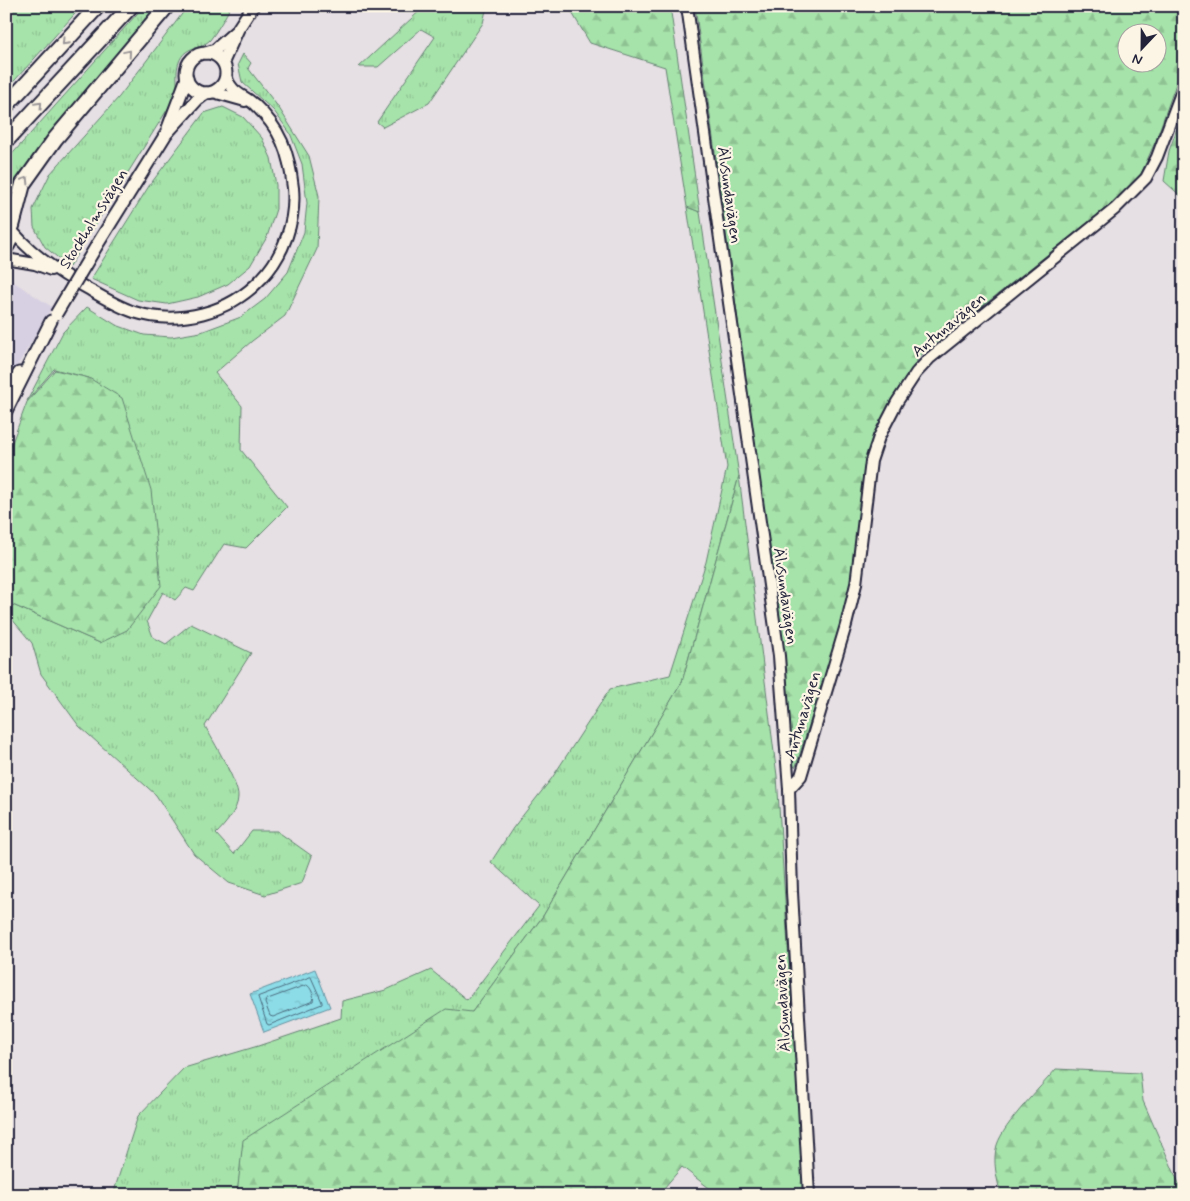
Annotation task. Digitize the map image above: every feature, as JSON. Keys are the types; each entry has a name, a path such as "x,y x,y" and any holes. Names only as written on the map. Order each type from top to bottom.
{"highway":[{"path":"6,106 98,6"},
{"path":"6,141 131,6"},
{"path":"11,226 23,184 54,138 167,6"}],"main road":[{"path":"238,29 215,50 193,59 186,71 186,78 193,89 209,93 219,89 226,76 223,62 238,29 254,6"},
{"path":"206,53 213,55 223,62"},
{"name":"Stockholmsvägen","path":"166,134 186,78"},
{"name":"Stockholmsvägen","path":"6,392 54,318 166,134 197,100 209,93"},
{"name":"Stockholmsvägen","path":"6,411 54,318"}],"street":[{"name":"Älvsundavägen","path":"687,6 779,656 789,789 792,892 809,1195"},
{"path":"6,259 35,264 64,275 133,312 165,317 198,316 226,306 250,290 271,269 284,244 292,216 293,190 285,145 272,122 253,103 231,88 226,76"},
{"name":"Antunavägen","path":"789,789 801,776 846,625 856,584 871,461 897,402 916,373 930,358 1115,209 1146,178 1157,157 1184,85"},
{"path":"209,93 253,103"},
{"path":"6,250 12,242 11,226"},
{"path":"11,226 41,258 64,275"}],"shaded area":[{"path":"6,277 52,307 6,385"}],"green space":[{"path":"9,6 82,6 6,90 6,8"},
{"path":"144,6 160,6 10,212 6,210 6,161"},
{"path":"188,6 231,6 210,40 189,50 182,57 177,70 177,94 69,267 45,247 34,227 33,209 50,174 119,97"},
{"path":"425,6 487,6 483,23 429,103 383,127 377,122 435,37 421,29 378,67 359,67"},
{"path":"568,6 670,6 700,212 687,207 665,67 590,43"},
{"path":"695,6 1184,6 1184,61 1156,140 1141,174 1111,204 920,356 893,397 872,442 865,469 851,582 842,622 796,766 791,768 784,658"},
{"path":"243,54 251,63 248,68 279,108 309,156 319,196 317,249 285,316 215,373 242,406 241,450 287,507 246,548 224,544 194,591 186,588 175,600 163,592 147,621 153,637 166,644 191,624 251,653 205,726 230,772 238,797 236,807 216,834 234,854 252,831 277,831 312,856 302,883 265,895 229,883 194,854 156,795 79,726 41,674 32,643 6,612 6,602 100,643 89,378 54,369 27,401 63,332 87,307 116,325 144,335 171,337 201,332 241,317 265,299 288,272 304,232 307,203 302,164 290,133 274,111 242,82 238,64"},
{"path":"223,107 243,117 262,138 271,158 276,185 276,209 267,237 250,266 228,284 198,297 167,304 138,300 91,279 149,186 204,113"},
{"path":"1184,109 1184,199 1164,181 1169,151"},
{"path":"687,207 700,212 739,476 682,682 543,916 472,1012 244,1140 237,1195 115,1195 115,1188 138,1116 184,1068 341,1018 342,1001 386,990 431,970 467,1000 539,906 491,862 513,828 552,778 610,689 670,675 706,562 727,467"},
{"path":"55,370 89,378 122,398 151,490 161,586 127,630 100,643 6,602 6,459 27,402"},
{"path":"739,476 777,776 804,1195 718,1195 682,1167 658,1195 237,1195 243,1140 446,1009 472,1012 543,916 682,682"},
{"path":"1056,1069 1140,1073 1143,1101 1184,1195 1001,1195 995,1164 997,1145 1015,1116"}],"water":[{"path":"315,969 330,1007 264,1032 250,994"}]}
